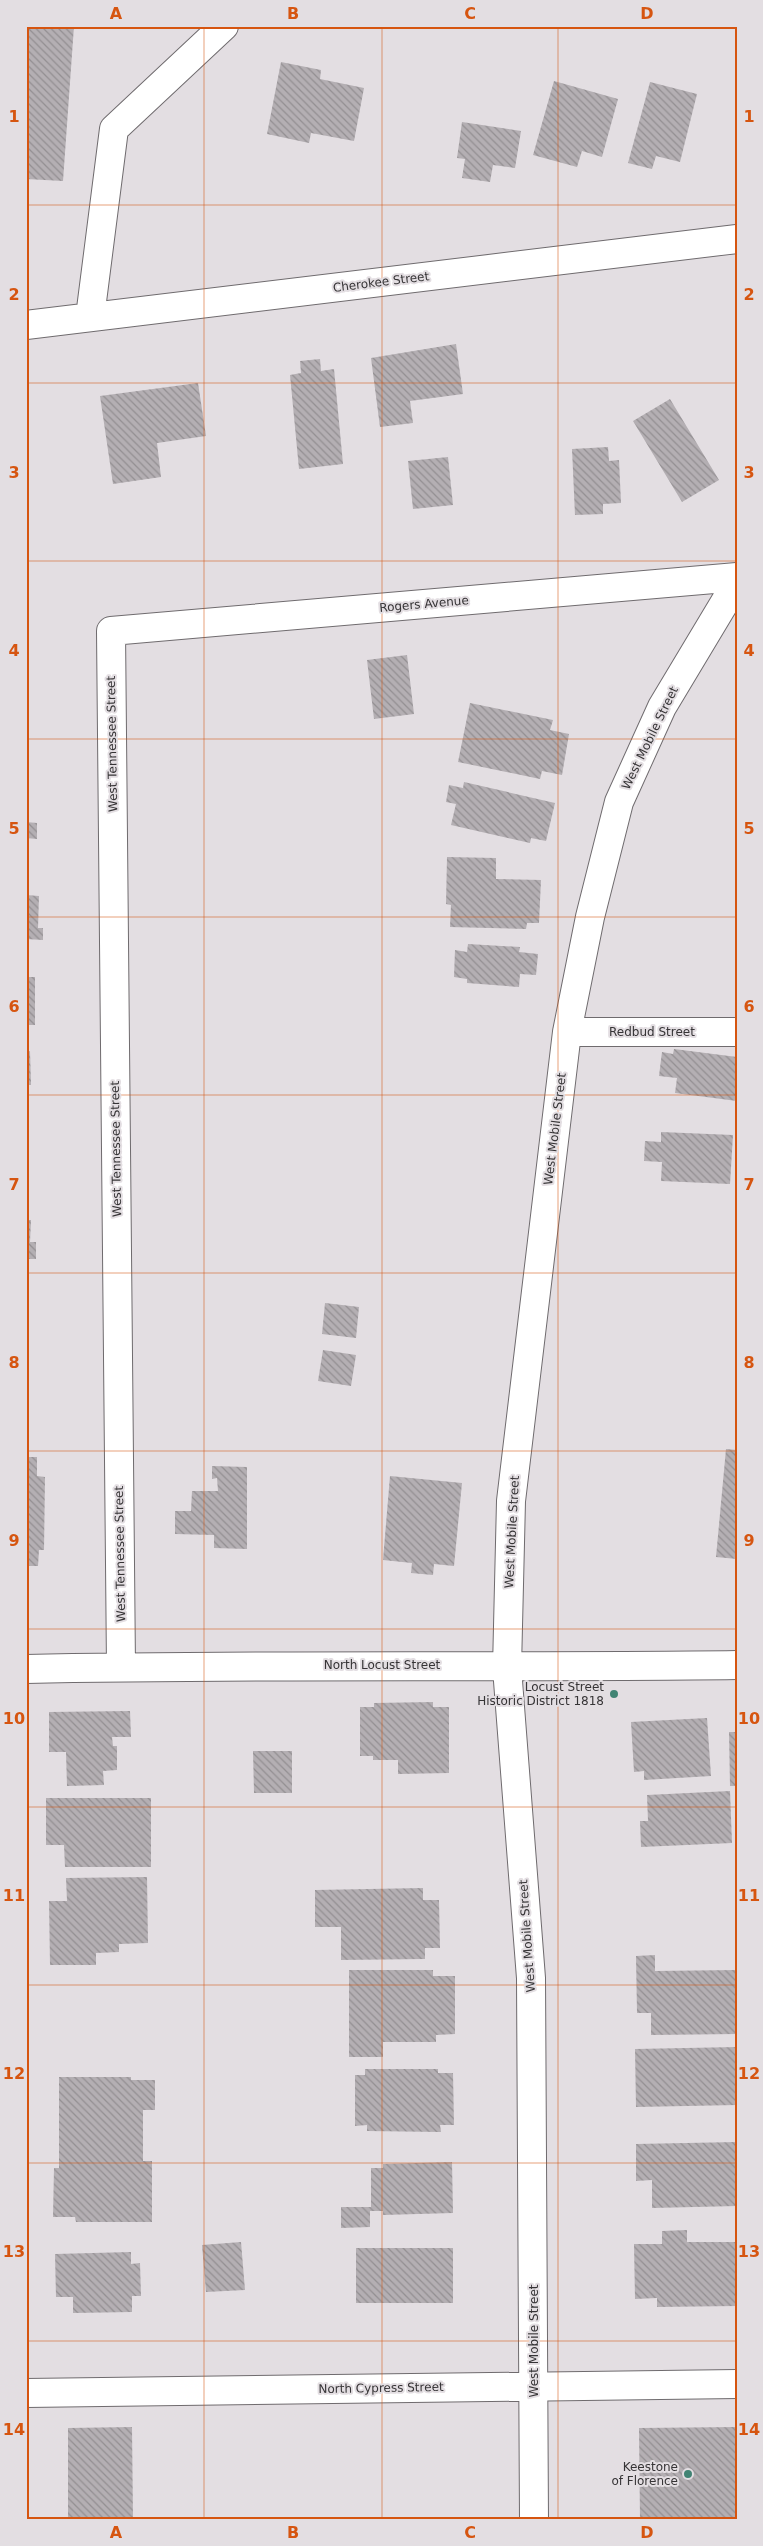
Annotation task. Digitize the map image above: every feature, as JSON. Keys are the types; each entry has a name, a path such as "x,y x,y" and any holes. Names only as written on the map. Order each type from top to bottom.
{"street":[{"path":"90,317 114,129 224,26"},
{"name":"Cherokee Street","path":"26,325 737,239"},
{"name":"Rogers Avenue","path":"111,631 737,577"},
{"name":"West Mobile Street","path":"534,2520 531,1978 507,1668 511,1501 567,1032 590,917 619,802 662,707 737,582"},
{"name":"West Tennessee Street","path":"111,631 121,1667"},
{"name":"Redbud Street","path":"567,1032 737,1032"},
{"name":"North Locust Street","path":"26,1668 390,1664 507,1668 737,1665"},
{"name":"North Cypress Street","path":"26,2393 737,2384"}],"building":[{"path":"26,26 74,26 63,181 26,179"},
{"path":"281,62 321,70 320,79 364,88 354,141 311,133 309,143 267,134"},
{"path":"554,81 618,99 602,157 582,151 577,167 533,155"},
{"path":"650,82 697,94 680,162 656,156 652,169 628,163"},
{"path":"462,122 521,131 515,168 493,165 490,182 462,178 465,159 457,158"},
{"path":"456,344 463,394 410,401 413,423 380,427 371,358"},
{"path":"320,359 321,371 334,369 343,464 299,469 290,375 301,373 300,361"},
{"path":"198,383 206,436 157,443 161,477 113,484 100,396"},
{"path":"670,399 719,480 682,502 633,421"},
{"path":"608,447 609,461 619,460 621,503 603,504 603,514 575,515 572,449"},
{"path":"448,457 453,505 413,509 408,461"},
{"path":"407,655 414,714 374,719 367,660"},
{"path":"470,703 553,720 550,730 569,734 562,775 542,771 540,779 458,762"},
{"path":"464,782 555,803 546,841 531,838 530,843 451,825 456,804 446,802 449,785 463,788"},
{"path":"26,822 37,823 37,839 26,838"},
{"path":"447,857 496,858 496,879 541,880 539,923 527,923 526,929 450,927 451,905 446,904"},
{"path":"26,895 39,896 38,928 43,928 43,940 26,939"},
{"path":"468,944 520,947 519,952 538,954 536,975 520,974 519,987 467,983 467,979 454,977 455,950 467,952"},
{"path":"26,977 35,977 35,1025 26,1025"},
{"path":"674,1049 737,1057 737,1101 675,1093 677,1078 659,1076 662,1052 673,1054"},
{"path":"30,1051 31,1085 26,1085 26,1052"},
{"path":"661,1132 733,1135 730,1184 661,1181 662,1162 644,1161 645,1141 661,1142"},
{"path":"26,1220 31,1220 30,1242 36,1242 36,1259 29,1259 29,1275 26,1275"},
{"path":"325,1303 359,1307 356,1338 322,1334"},
{"path":"323,1350 356,1355 351,1386 318,1381"},
{"path":"726,1449 737,1450 737,1559 716,1557"},
{"path":"26,1457 37,1457 37,1476 45,1477 44,1550 39,1550 38,1566 26,1566"},
{"path":"212,1466 247,1467 247,1549 214,1548 214,1535 175,1534 175,1511 191,1511 192,1491 218,1491 217,1478 212,1479"},
{"path":"390,1476 462,1483 454,1566 434,1564 433,1575 411,1573 412,1563 383,1560"},
{"path":"433,1702 433,1707 449,1707 449,1773 398,1774 398,1760 373,1760 373,1756 360,1756 360,1707 374,1707 374,1703"},
{"path":"130,1711 131,1737 112,1737 113,1746 117,1746 117,1770 103,1771 104,1785 67,1786 66,1752 49,1752 49,1712"},
{"path":"707,1718 711,1776 644,1780 644,1771 634,1772 631,1722"},
{"path":"729,1732 737,1732 737,1786 730,1786"},
{"path":"253,1751 292,1751 292,1793 254,1793"},
{"path":"730,1791 732,1843 641,1847 640,1821 648,1821 647,1795"},
{"path":"46,1798 151,1798 151,1867 65,1867 64,1845 46,1845"},
{"path":"147,1877 148,1943 119,1944 119,1952 96,1953 96,1965 50,1965 49,1901 67,1901 66,1878"},
{"path":"423,1888 423,1900 439,1900 440,1948 425,1948 425,1959 341,1960 341,1927 315,1927 315,1890"},
{"path":"655,1955 655,1971 737,1970 737,2034 651,2035 651,2013 637,2013 636,1956"},
{"path":"349,1970 433,1970 433,1976 455,1976 455,2034 436,2035 436,2042 383,2042 383,2057 349,2057"},
{"path":"737,2047 737,2105 636,2107 635,2049"},
{"path":"365,2069 438,2069 438,2073 453,2073 454,2125 440,2125 441,2132 367,2131 367,2125 355,2126 355,2075 365,2075"},
{"path":"59,2077 131,2077 131,2080 155,2080 155,2110 143,2110 143,2161 152,2161 152,2222 76,2222 75,2217 53,2217 54,2168 59,2168"},
{"path":"737,2142 737,2206 652,2208 652,2180 636,2181 636,2144"},
{"path":"452,2162 453,2213 383,2215 383,2211 370,2211 370,2227 341,2228 341,2207 371,2207 371,2168 383,2168 383,2164"},
{"path":"687,2230 687,2242 737,2242 737,2306 657,2307 657,2298 635,2299 634,2244 662,2244 662,2231"},
{"path":"241,2242 245,2290 206,2292 202,2245"},
{"path":"356,2248 453,2248 453,2303 356,2303"},
{"path":"131,2252 131,2264 140,2263 141,2296 132,2296 132,2312 73,2313 73,2297 56,2297 55,2254"},
{"path":"132,2427 133,2520 68,2520 68,2428"},
{"name":"Keestone of Florence","path":"737,2427 737,2520 640,2520 639,2428"}],"place":[{"name":"Locust Street Historic District 1818","path":"614,1694"},
{"name":"Keestone of Florence","path":"688,2474"}]}
